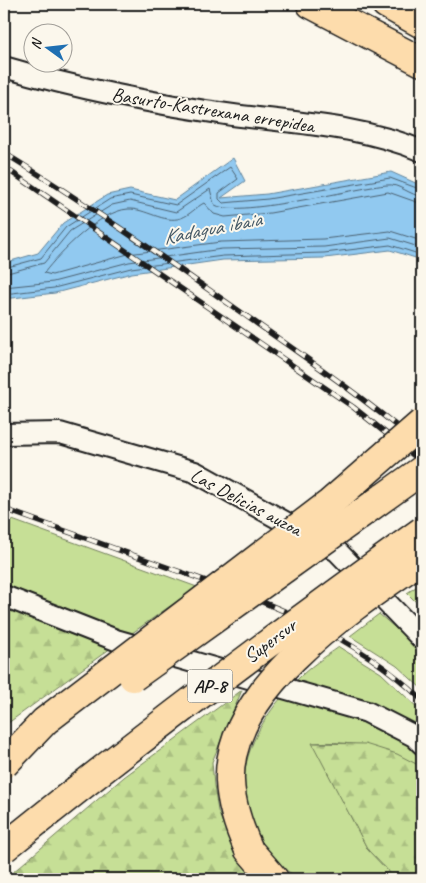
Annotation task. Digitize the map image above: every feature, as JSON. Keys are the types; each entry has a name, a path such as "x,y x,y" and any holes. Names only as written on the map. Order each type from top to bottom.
{"highway":[{"path":"311,4 422,62"},
{"path":"386,4 422,24"},
{"path":"4,764 45,721 330,503 422,423"},
{"name":"AP-8","path":"4,773 221,612 422,470"},
{"name":"Supersur","path":"4,848 130,746 283,630 422,531"},
{"path":"274,879 249,850 236,821 230,780 236,742 252,707 286,665 344,613 422,559"}],"street":[{"name":"Basurto-Kastrexana errepidea","path":"4,67 54,82 154,104 350,131 399,141 422,151"},
{"name":"Las Delicias auzoa","path":"4,434 60,433 195,472 337,551 422,638"},
{"path":"4,596 116,640 367,712 414,736 422,744"}],"green space":[{"path":"4,517 197,587 111,648 4,608"},
{"path":"422,583 422,608 407,593"},
{"path":"4,608 111,648 4,726"},
{"path":"379,614 422,651 422,689 397,666 350,636"},
{"path":"339,647 381,673 422,712 422,767 396,755 369,747 342,743 313,743 368,850 396,879 331,881 301,879 287,871 269,854 255,834 247,812 244,791 245,771 250,751 258,732 282,696 297,680 312,666"},
{"path":"242,690 212,762 218,811 236,857 256,879 5,879 124,777"},
{"path":"312,743 365,744 397,754 422,767 422,879 396,879 368,850"}],"water":[{"name":"Kadagua ibaia","path":"233,158 245,181 221,198 267,194 391,172 422,186 422,260 390,250 325,258 223,260 132,273 55,293 4,299 4,263 38,253 63,223 107,195 130,190 175,200"}],"railway":[{"path":"4,153 128,233 293,349 359,396 422,447"},
{"path":"4,167 353,407 422,462"},
{"path":"4,509 239,593 305,621 366,655 395,676 422,700"}]}
